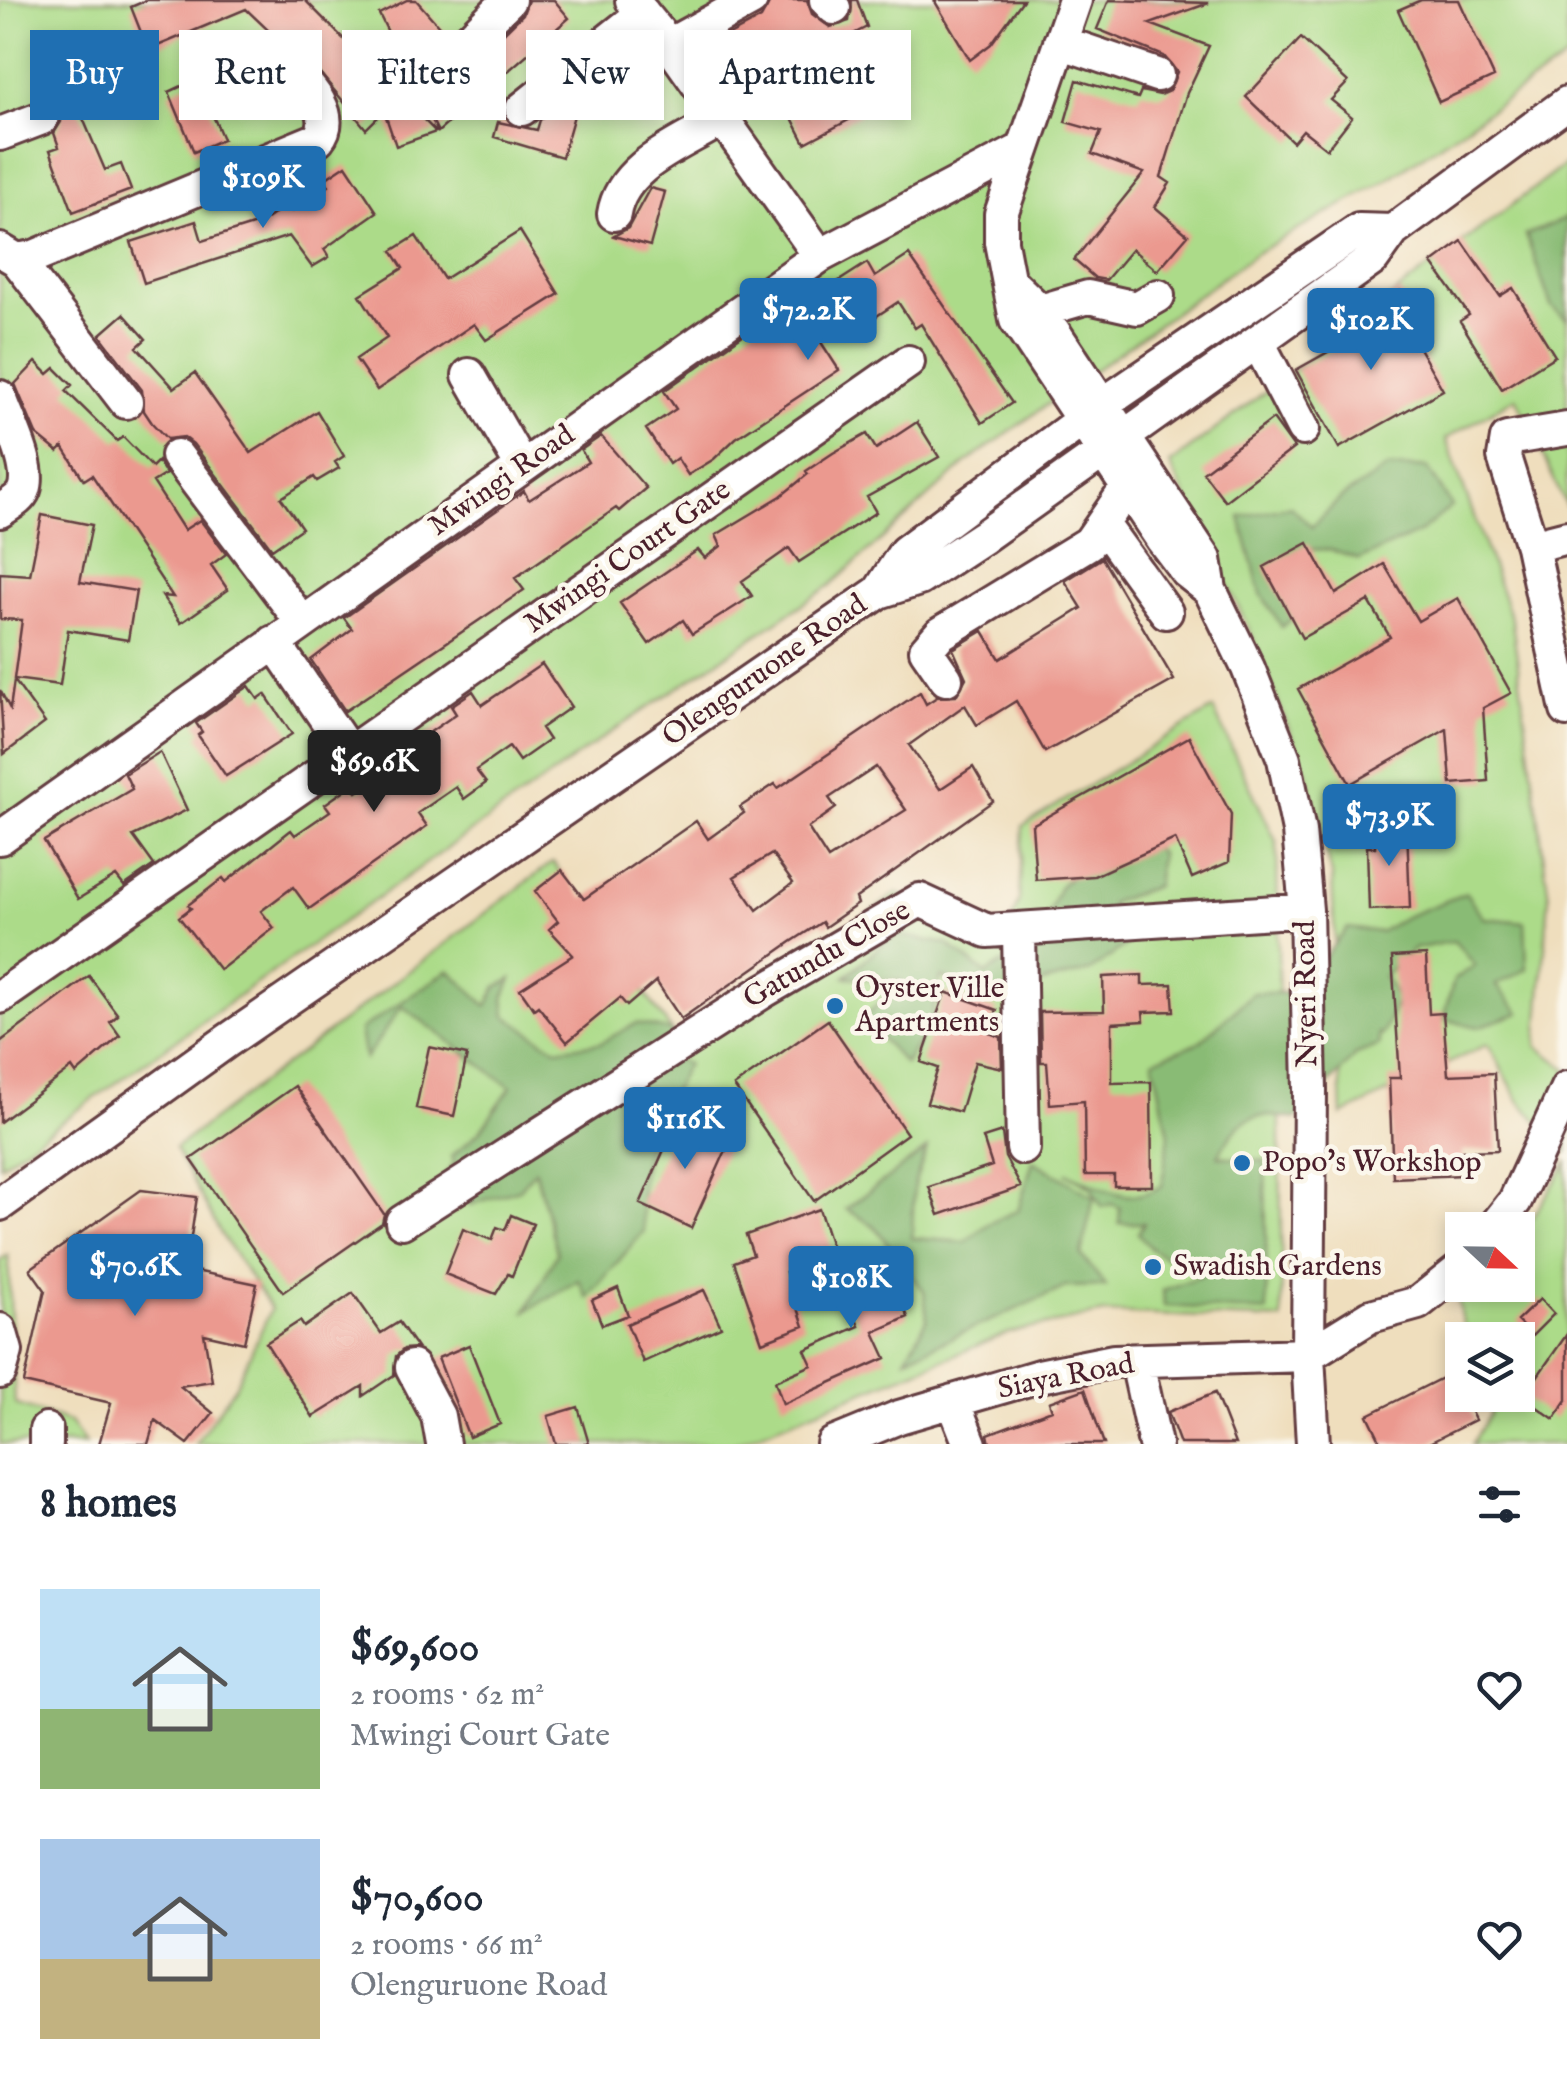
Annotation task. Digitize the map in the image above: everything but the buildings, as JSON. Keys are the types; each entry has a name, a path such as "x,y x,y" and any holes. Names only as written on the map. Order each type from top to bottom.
{"street":[{"path":"479,30 509,0"},
{"path":"670,45 751,0"},
{"name":"Nyeri Road","path":"1074,0 1001,214 1016,320 1094,412"},
{"path":"522,109 637,7 684,65"},
{"path":"1060,42 1156,75"},
{"path":"126,402 9,255 318,139 326,128 326,112 322,107"},
{"name":"Olenguruone Road","path":"0,1204 879,592 905,552 1094,412 1360,230 1392,231 1564,112"},
{"path":"0,134 37,120"},
{"path":"614,214 617,194 629,177 722,120 820,256"},
{"name":"Mwingi Road","path":"0,838 820,256 1022,150"},
{"path":"879,592 919,579 1258,342 1373,259 1392,231"},
{"name":"Nyeri Road","path":"1010,282 1040,311 1094,412 1205,559 1210,590 1248,668 1284,758 1298,831 1306,910 1308,1355 1313,1444"},
{"path":"1040,311 1088,296 1137,308 1158,296"},
{"path":"1258,342 1303,429"},
{"name":"Mwingi Court Gate","path":"0,998 908,362"},
{"path":"469,375 522,466"},
{"path":"0,397 26,473 18,499 0,511"},
{"path":"1567,430 1507,439 1504,456 1532,546 1567,710"},
{"name":"Nyeri Road","path":"1114,442 1127,488 1187,572 1210,590"},
{"path":"176,456 302,622"},
{"path":"946,679 926,650 940,634 1089,544 1127,488"},
{"path":"1104,526 1166,612"},
{"path":"1532,546 1567,536"},
{"path":"274,642 348,752"},
{"name":"Gatundu Close","path":"402,1222 764,991 920,900 987,931 1019,932 1306,910"},
{"path":"1019,932 1023,1148"},
{"path":"1506,1212 1567,1088"},
{"path":"1308,1355 1371,1316 1418,1303 1445,1282"},
{"path":"0,1330 3,1368"},
{"name":"Siaya Road","path":"833,1444 1039,1376 1137,1362 1308,1355"},
{"path":"1137,1362 1155,1444"},
{"path":"412,1367 438,1416 443,1444"},
{"path":"953,1402 970,1444"}],"green space":[{"path":"0,0 1567,0 1567,58 1387,180 1255,254 965,464 831,585 613,731 0,1165"},
{"path":"1567,163 1567,508 1516,397 1446,439 1512,621 1549,897 1537,1046 1567,1069 1567,1153 1520,1102 1488,1044 1342,1115 1332,875 1308,777 1252,636 1170,464"},
{"path":"1567,218 1567,320 1551,306 1526,235"},
{"path":"1427,467 1452,506 1419,533 1359,560 1331,550 1301,549 1308,606 1282,627 1261,594 1240,517 1290,506 1312,527 1341,498 1387,468"},
{"path":"1213,709 1277,843 1282,1320 1104,1313 1009,1333 732,1444 195,1444 236,1385 271,1309 221,1234 175,1148 553,862 683,1047 897,893 1004,942 1019,900 1023,826"},
{"path":"1122,808 1160,854 1156,886 1110,903 1132,941 1090,971 1002,993 941,977 930,1023 905,1064 863,1019 901,980 845,977 894,934 947,944 986,974 1037,941 1060,886 1093,857"},
{"path":"1466,893 1484,918 1525,922 1527,969 1496,985 1520,1013 1478,1027 1443,1019 1454,980 1475,965 1454,941 1414,949 1384,976 1398,999 1382,1036 1379,1034 1379,1045 1357,1054 1296,1119 1268,1116 1249,1120 1234,1132 1218,1156 1265,1161 1267,1312 1164,1306 1163,1290 1201,1276 1151,1249 1138,1233 1144,1223 1119,1223 1120,1208 1112,1204 1102,1207 1090,1186 1066,1173 1125,1195 1162,1186 1169,1135 1153,1060 1200,1042 1253,993 1294,993 1348,928 1380,932 1405,917"},
{"path":"449,970 487,1006 496,988 512,979 504,998 506,1016 556,1049 600,1043 637,1023 671,1031 683,1047 677,1059 687,1064 655,1126 644,1162 644,1231 587,1298 579,1280 526,1311 557,1253 535,1170 519,1189 470,1205 464,1189 443,1178 454,1163 452,1156 480,1131 511,1087 402,1006 365,1059 360,1030"},
{"path":"927,1149 914,1184 912,1238 965,1242 988,1224 1018,1210 1033,1161 1094,1197 1081,1255 1106,1286 1066,1287 906,1358 927,1320 924,1291 874,1226 846,1209"},
{"path":"1567,1163 1567,1444 1472,1444 1491,1412 1535,1412 1535,1322 1463,1322 1458,1302 1535,1302 1535,1213"},
{"path":"8,1255 15,1404 70,1422 85,1444 0,1444 0,1260"}],"place":[{"name":"Oyster Ville Apartments","path":"835,1006"},
{"name":"Popo's Workshop","path":"1242,1163"},
{"name":"Swadish Gardens","path":"1153,1267"}]}
